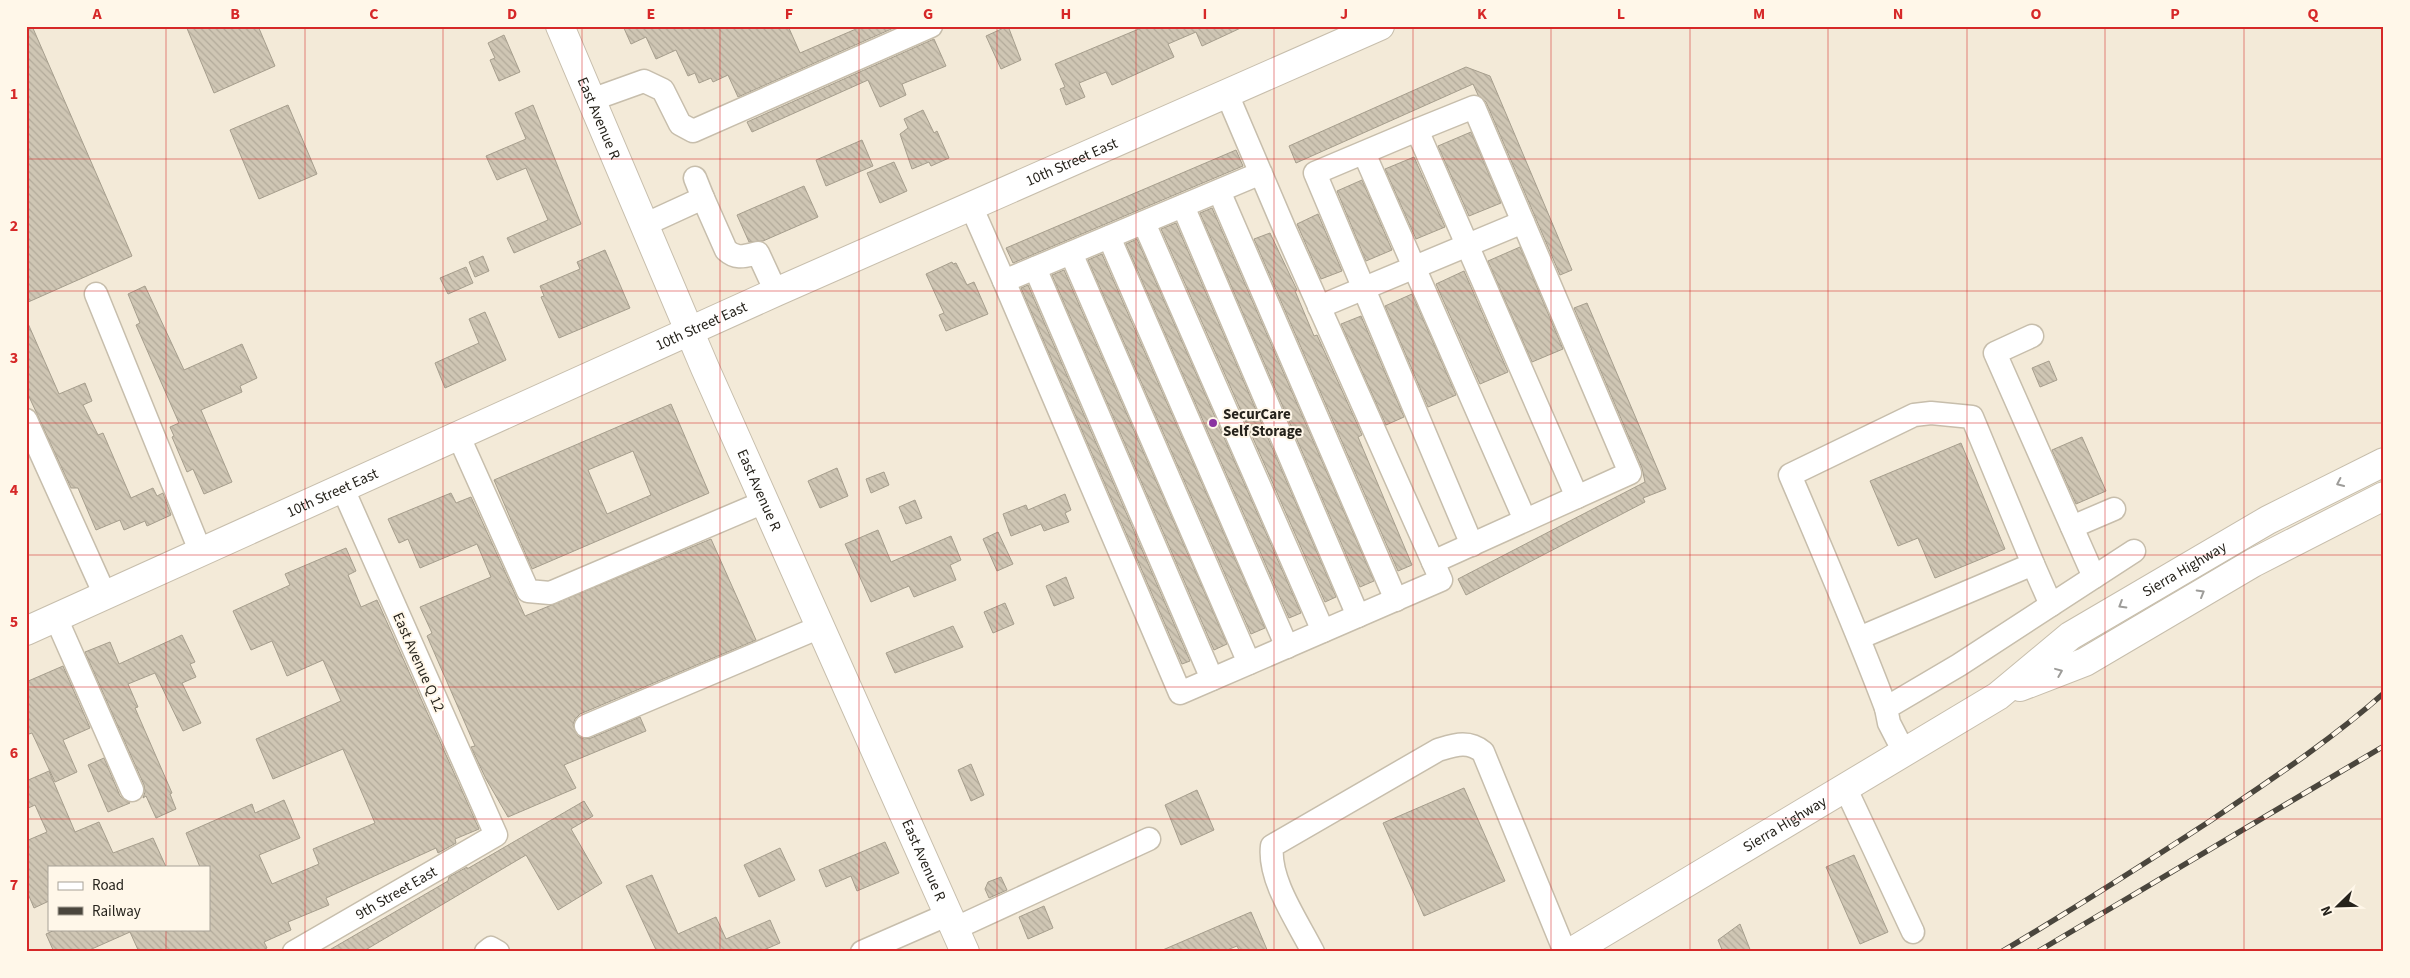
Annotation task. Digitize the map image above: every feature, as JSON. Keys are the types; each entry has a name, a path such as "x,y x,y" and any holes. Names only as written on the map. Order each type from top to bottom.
{"main road":[{"name":"East Avenue R","path":"560,26 764,502 957,931"},
{"name":"10th Street East","path":"26,631 690,333 776,292 1380,26"},
{"name":"Sierra Highway","path":"1571,952 1998,696 2070,636 2268,520 2384,462"},
{"name":"Sierra Highway","path":"1998,696 2085,662 2253,563 2384,496"}],"street":[{"path":"591,100 644,81 662,90 680,124 693,132 931,26"},
{"path":"971,206 1180,693 1396,600 1441,580 1319,307 1227,94"},
{"path":"1433,562 1472,545 1630,473 1474,107 1315,173 1362,289 1472,545"},
{"path":"1417,130 1576,497"},
{"path":"1364,153 1525,520"},
{"path":"1004,281 1261,174"},
{"path":"644,225 699,188 726,250 732,256 740,258 758,253 776,292"},
{"path":"1219,191 1396,600"},
{"path":"1183,206 1358,616"},
{"path":"1319,307 1523,222"},
{"path":"1144,223 1323,631"},
{"path":"1109,237 1287,647"},
{"path":"1072,253 1249,663"},
{"path":"1035,268 1212,679"},
{"path":"96,294 201,553"},
{"path":"2032,336 1995,352 2094,577"},
{"path":"1904,752 1889,723 1886,708 1859,638 1790,475 1914,415 1931,413 1972,417 2051,605"},
{"path":"26,420 105,595"},
{"path":"459,437 528,591 550,593 764,502"},
{"name":"East Avenue Q 12","path":"343,489 496,835"},
{"path":"2072,527 2114,509"},
{"path":"1886,708 1959,665 2134,551"},
{"path":"1859,638 2033,564"},
{"path":"56,618 132,790"},
{"path":"586,726 820,627"},
{"path":"1314,952 1274,875 1271,855 1272,846 1438,750 1463,743 1476,747 1483,752 1566,952"},
{"path":"1845,787 1912,932"},
{"name":"9th Street East","path":"294,952 496,835"},
{"path":"862,952 957,931 1149,839"},
{"path":"486,952 492,948 498,952"}],"building":[{"path":"26,26 32,26 132,256 26,303"},
{"path":"186,26 258,26 275,66 214,93"},
{"path":"623,26 788,26 800,53 863,26 898,26 738,97 728,75 713,82 711,78 699,83 695,73 688,76 676,50 656,59 646,37 631,44"},
{"path":"1008,26 1021,60 1001,69 986,36"},
{"path":"1146,26 1245,26 1202,46 1196,32 1168,44 1174,57 1112,85 1106,72 1079,83 1085,97 1066,105 1060,89 1065,87 1055,64"},
{"path":"504,35 520,72 499,81 490,60 495,58 488,43"},
{"path":"934,39 946,66 902,84 906,95 880,107 868,80 752,132 747,122"},
{"path":"1466,67 1490,76 1572,270 1560,275 1486,102 1478,95 1473,84 1296,163 1289,146"},
{"path":"288,105 317,174 259,199 230,130"},
{"path":"533,105 581,224 514,253 507,238 548,220 526,168 497,180 486,156 526,139 515,113"},
{"path":"923,110 934,133 937,131 949,158 931,166 929,162 912,169 900,134 908,128 904,119"},
{"path":"1471,132 1501,203 1469,216 1438,146"},
{"path":"862,140 873,166 826,186 816,160"},
{"path":"1236,150 1243,166 1013,263 1006,248"},
{"path":"1414,157 1445,227 1416,239 1385,169"},
{"path":"894,162 907,191 880,203 867,173"},
{"path":"1362,180 1392,250 1366,261 1337,191"},
{"path":"804,186 818,217 763,241 749,242 737,215"},
{"path":"1212,208 1374,581 1360,587 1200,213"},
{"path":"1318,214 1342,271 1321,279 1297,224"},
{"path":"1176,223 1336,597 1325,602 1161,229"},
{"path":"1270,233 1297,290 1295,291 1314,336 1317,335 1362,435 1358,437 1412,565 1398,571 1254,239"},
{"path":"1137,239 1301,613 1289,618 1126,244"},
{"path":"1520,247 1563,349 1532,362 1488,261"},
{"path":"605,250 630,308 559,338 541,297 544,296 540,286 580,269 577,262"},
{"path":"1102,254 1265,628 1251,634 1088,260"},
{"path":"483,256 489,271 475,277 469,262"},
{"path":"952,262 953,264 956,263 967,285 974,282 988,314 946,331 939,315 944,313 926,274"},
{"path":"466,267 473,283 448,294 440,278"},
{"path":"1064,270 1227,644 1214,650 1052,275"},
{"path":"1464,271 1508,372 1480,384 1436,284"},
{"path":"1028,285 1190,661 1182,664 1021,288"},
{"path":"145,286 184,370 242,344 257,378 240,386 242,392 201,410 232,482 204,494 193,469 187,472 172,437 174,436 170,427 179,423 136,325 140,323 128,294"},
{"path":"1412,294 1456,395 1428,407 1385,306"},
{"path":"1587,303 1666,489 1643,498 1645,502 1466,595 1458,579 1645,482 1642,468 1574,308"},
{"path":"485,312 506,360 445,388 435,363 479,343 469,319"},
{"path":"1361,316 1404,417 1386,425 1341,324"},
{"path":"26,319 59,394 85,383 92,401 83,405 98,435 103,433 131,498 153,488 157,496 163,493 171,515 147,526 145,521 124,530 120,520 96,530 78,488 71,488 26,390"},
{"path":"2049,361 2057,380 2040,387 2032,368"},
{"path":"671,404 709,493 532,569 494,480","holes":["633,451 651,495 607,514 588,470"]},
{"path":"2082,437 2106,491 2076,504 2052,450"},
{"path":"1961,443 2005,549 1935,578 1918,538 1898,546 1870,481"},
{"path":"837,468 848,496 820,508 808,481"},
{"path":"884,472 889,485 871,493 866,479"},
{"path":"451,493 456,503 471,497 525,616 711,539 756,640 580,714 575,719 573,725 578,736 584,739 591,738 640,717 646,731 564,765 576,788 508,817 486,779 471,747 475,746 427,636 432,633 420,607 491,577 477,544 420,568 408,539 399,543 388,519"},
{"path":"1065,494 1071,510 1065,513 1069,522 1044,531 1041,524 1011,536 1003,514 1026,505 1028,510"},
{"path":"915,500 922,518 906,524 899,507"},
{"path":"878,530 891,562 951,536 961,560 950,565 956,580 914,597 909,586 871,602 845,544"},
{"path":"998,532 1013,564 997,571 983,539"},
{"path":"346,548 356,571 348,575 361,607 377,600 479,829 455,839 456,843 438,853 436,848 326,898 329,905 288,922 291,930 264,942 267,948 259,952 139,952 130,932 85,952 54,952 46,934 55,930 210,930 210,866 200,866 186,833 252,804 255,813 284,800 300,838 259,855 272,884 319,864 313,849 375,823 343,749 273,779 256,739 341,701 323,660 287,676 272,641 251,650 233,611 290,585 285,574"},
{"path":"1066,577 1074,598 1054,606 1046,586"},
{"path":"1005,603 1014,624 993,633 984,612"},
{"path":"953,626 963,647 895,673 886,653"},
{"path":"182,635 195,662 190,664 196,677 182,683 201,723 183,731 155,673 128,684 138,707 135,708 172,793 170,794 176,809 156,818 146,796 143,798 145,792 144,785 85,652 110,642 119,664"},
{"path":"63,666 90,728 63,740 77,772 55,782 32,733 26,735 26,682"},
{"path":"104,758 120,796 130,803 108,812 88,765"},
{"path":"971,764 984,795 971,801 958,770"},
{"path":"49,771 75,832 99,822 113,853 153,838 166,866 48,866 48,901 34,908 26,889 26,841 47,832 35,805 26,809 26,781"},
{"path":"1464,788 1505,881 1424,916 1383,823"},
{"path":"1197,790 1214,830 1181,845 1165,805"},
{"path":"584,801 593,816 571,829 602,883 558,910 526,855 362,952 326,952 448,881 449,877 467,867 467,869"},
{"path":"885,842 899,873 857,891 851,876 826,887 819,870"},
{"path":"780,848 795,880 759,897 744,865"},
{"path":"1854,855 1888,932 1860,944 1826,867"},
{"path":"652,875 678,934 716,917 726,939 770,920 780,943 759,952 657,952 626,886"},
{"path":"1001,877 1007,890 989,898 985,889 988,882"},
{"path":"1044,906 1053,928 1028,939 1019,917"},
{"path":"1251,912 1268,952 1240,952 1237,946 1222,952 1158,952"},
{"path":"1740,924 1751,952 1723,952 1718,940"}],"railway":[{"path":"2001,952 2106,888 2277,776 2321,744 2384,693"},
{"path":"2037,952 2384,746"}],"place":[{"name":"SecurCare Self Storage","path":"1213,423"}]}
